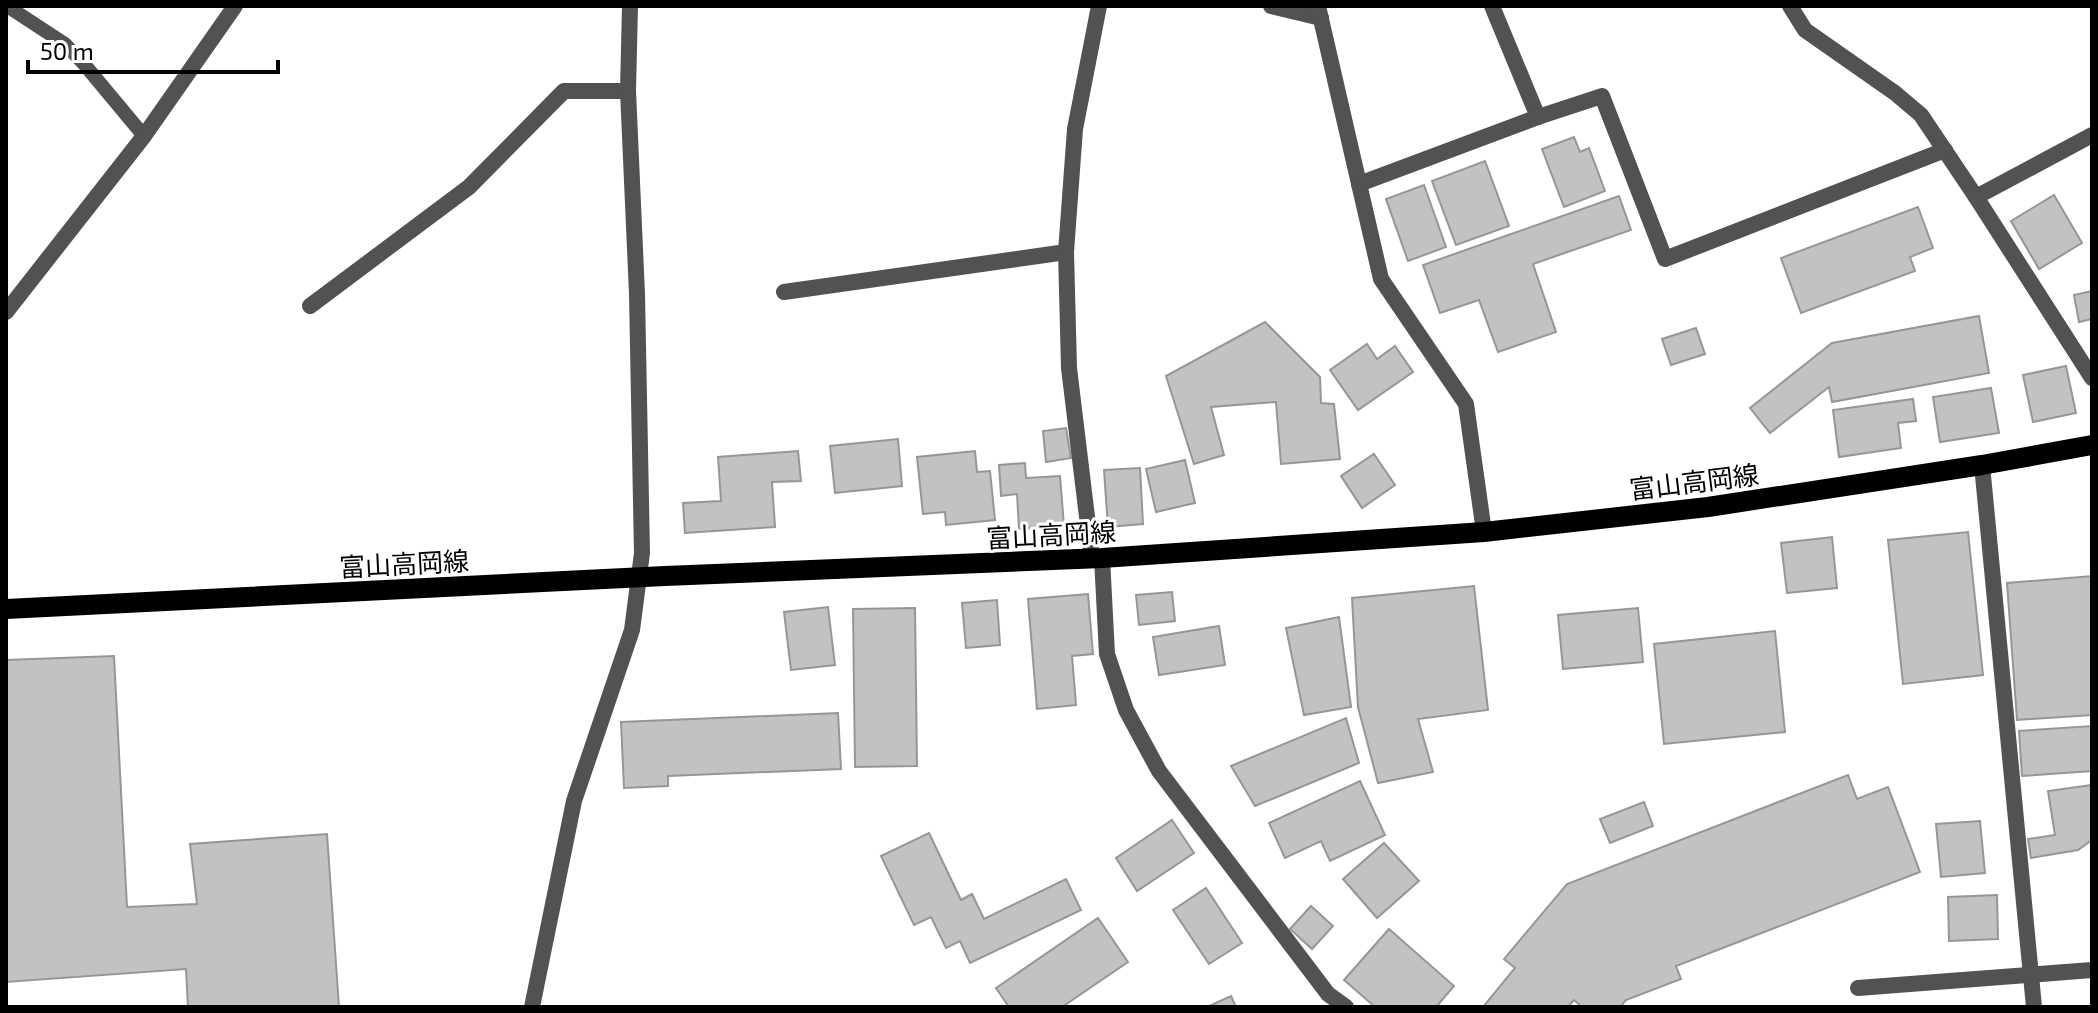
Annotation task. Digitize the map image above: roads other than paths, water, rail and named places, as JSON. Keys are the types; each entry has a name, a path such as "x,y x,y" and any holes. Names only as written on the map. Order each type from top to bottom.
{"main road":[{"name":"富山高岡線","path":"6,609 1097,558 1484,532 1708,507 2092,445"}],"street":[{"path":"6,312 144,136 235,6"},
{"path":"532,1007 574,801 632,630 642,553 637,294 628,91 630,6"},
{"path":"1099,6 1075,129 1066,252 1069,368 1097,558 1107,654 1126,710 1159,771 1328,994 1343,1006"},
{"path":"1271,6 1319,12 1381,279 1466,404 1484,532"},
{"path":"1492,6 1538,117"},
{"path":"1790,6 1805,30 1921,115 2092,378"},
{"path":"310,306 469,187 564,91 628,91"},
{"path":"1359,184 1602,96 1665,259 1945,150"},
{"path":"1976,197 2092,135"},
{"path":"784,292 1066,252"},
{"path":"1982,465 2034,1007"},
{"path":"1858,988 2092,970"}],"lane":[{"path":"7,6 65,44 144,136"}]}
